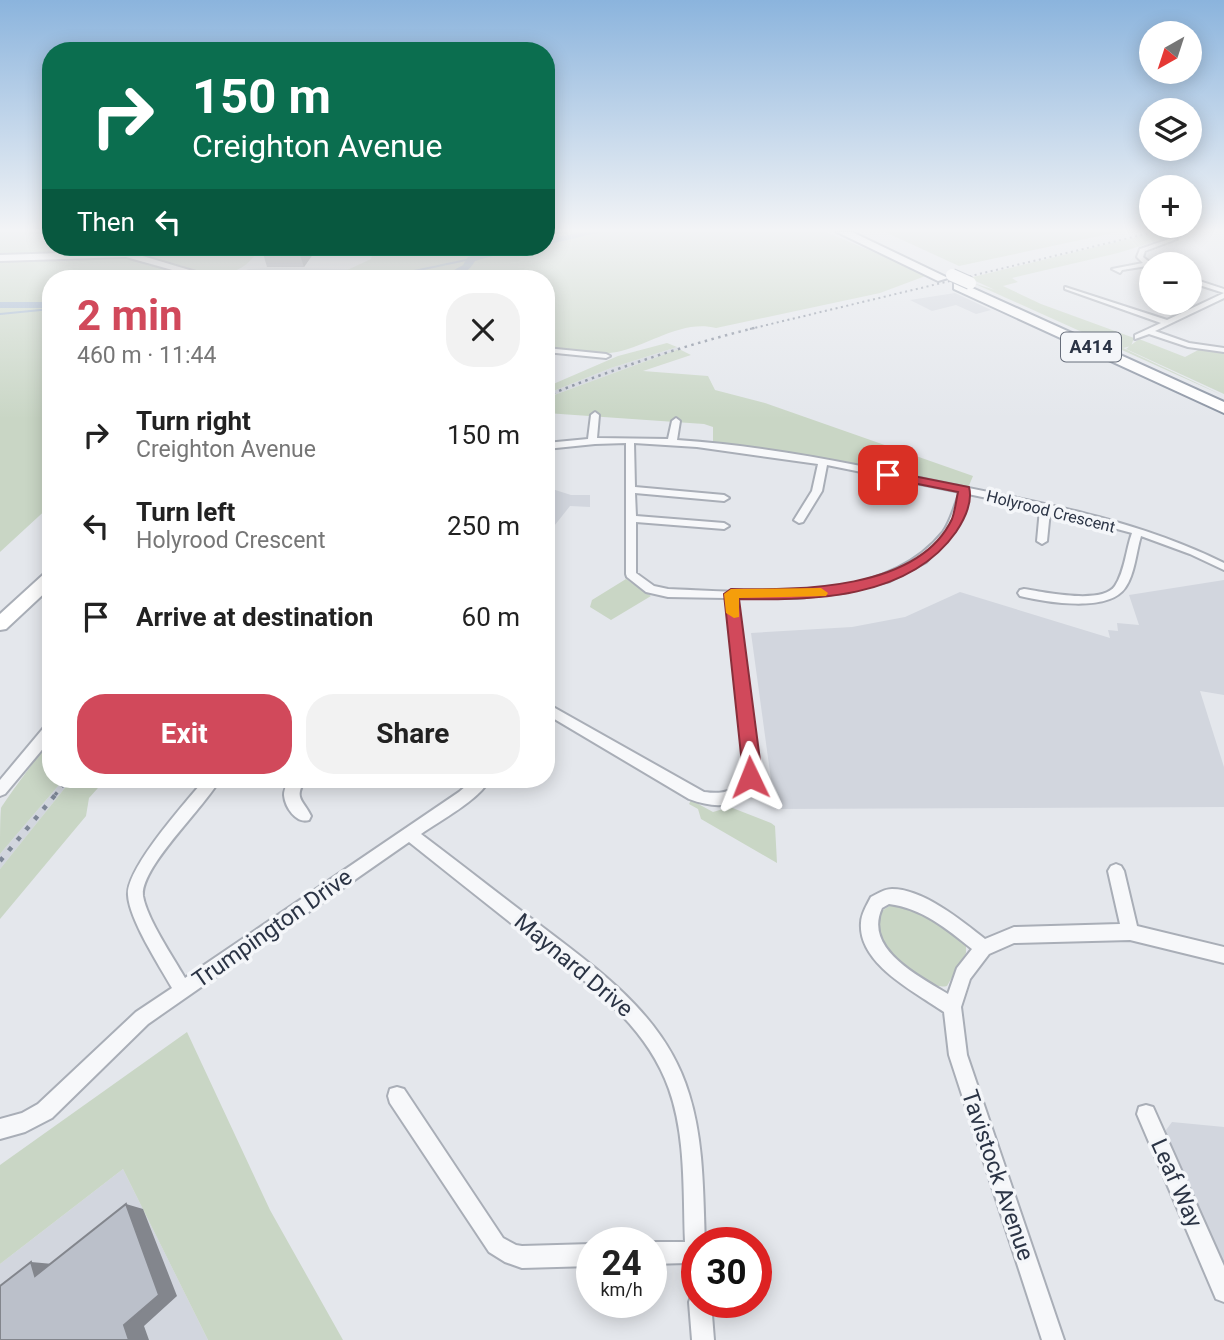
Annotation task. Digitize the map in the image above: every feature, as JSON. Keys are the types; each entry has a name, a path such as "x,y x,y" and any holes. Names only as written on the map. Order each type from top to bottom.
{"highway":[{"name":"A414","path":"986,295 1224,408"},
{"name":"A414","path":"989,295 1224,398"}],"street":[{"path":"1086,295 1168,323"},
{"path":"1138,337 1221,295"},
{"path":"1150,332 1188,345 1224,350"},
{"path":"555,351 606,356"},
{"path":"592,442 595,415"},
{"path":"672,444 676,421"},
{"name":"Holyrood Crescent","path":"555,445 592,442 672,444 823,463 1045,508 1137,532 1222,564"},
{"path":"630,442 630,568 643,585 668,593 818,593 845,589 892,575 911,566 940,545 958,519 965,490"},
{"path":"799,520 817,491 823,463"},
{"path":"631,490 724,498"},
{"path":"1042,541 1045,508"},
{"path":"631,519 724,526"},
{"path":"1024,593 1083,599 1113,594 1122,585 1137,532"},
{"path":"0,624 42,586"},
{"path":"555,713 694,796 709,801 728,800 737,795 745,787 752,768 731,594"},
{"path":"0,790 42,740"},
{"path":"182,990 138,902 136,886 145,868 206,788"},
{"path":"292,788 291,798 304,816"},
{"name":"Trumpington Drive","path":"0,1129 26,1122 45,1111 122,1034 473,788"},
{"name":"Maynard Drive","path":"409,833 614,993 646,1026 670,1067 684,1113 690,1146 695,1227"},
{"path":"1116,871 1130,932"},
{"path":"953,1007 880,953 870,934 869,915 874,907 889,897 910,898 983,948 1014,935 1130,932 1224,955"},
{"name":"Tavistock Avenue","path":"983,948 963,974 953,1007 958,1055 1054,1340"},
{"path":"397,1096 496,1245 512,1255 576,1255"},
{"name":"Leaf Way","path":"1146,1115 1224,1291"},
{"path":"701,1318 703,1340"}],"shaded area":[{"path":"958,295 991,310 976,314 956,305 932,311 910,300"},
{"path":"677,347 679,349 555,395 555,390 611,368"},
{"path":"555,490 571,495 590,495 590,507 570,506 555,525"},
{"path":"1224,580 1224,695 1200,691 1224,767 1224,807 775,809 751,633 852,627 905,617 960,592 1110,638 1108,630 1118,631 1117,623 1139,625 1129,595"},
{"path":"56,788 65,788 0,869 0,854"},
{"path":"1172,1122 1224,1127 1224,1270 1163,1134"},
{"path":"123,1169 208,1340 0,1340 0,1264"}],"green space":[{"path":"0,295 42,295 42,513 0,552"},
{"path":"555,295 873,295 716,328 691,327 617,352 581,352 555,348"},
{"path":"999,295 1021,295 1134,338 1131,346 1123,348 1064,320 1224,396"},
{"path":"1139,339 1185,357 1202,348 1224,351 1224,394 1126,349"},
{"path":"667,343 677,347 611,368 555,390 555,383 618,356"},
{"path":"679,349 691,355 643,371 708,376 715,390 765,403 973,476 968,488 713,446 713,427 704,424 555,414 555,395"},
{"path":"626,579 651,596 611,620 590,607 592,600"},
{"path":"42,752 42,788 56,788 0,854 1,808"},
{"path":"65,788 98,788 89,798 86,816 0,919 0,869"},
{"path":"691,800 713,812 730,807 771,823 775,826 777,863 701,819 698,809 689,804"},
{"path":"894,903 906,903 960,935 966,944 966,953 947,986 938,986 916,976 895,957 879,937 876,929 880,912"},
{"path":"187,1032 270,1210 343,1340 208,1340 123,1169 0,1264 0,1165"}],"building":[{"path":"126,1204 159,1295 124,1325 129,1340 0,1340 0,1286 31,1262 35,1276"}],"waterway":[{"path":"0,305 42,305"},
{"path":"0,314 42,310"}],"railway":[{"path":"754,328 894,295"},
{"path":"754,328 758,327"},
{"path":"555,393 651,358 754,328"},
{"path":"55,795 61,788"},
{"path":"0,861 56,794"}],"slow traffic":[{"path":"734,613 731,594 821,593"}],"route":[{"path":"750,777 752,768 731,594 792,595 845,589 892,575 926,556 950,533 958,519 965,490 888,475"}]}
